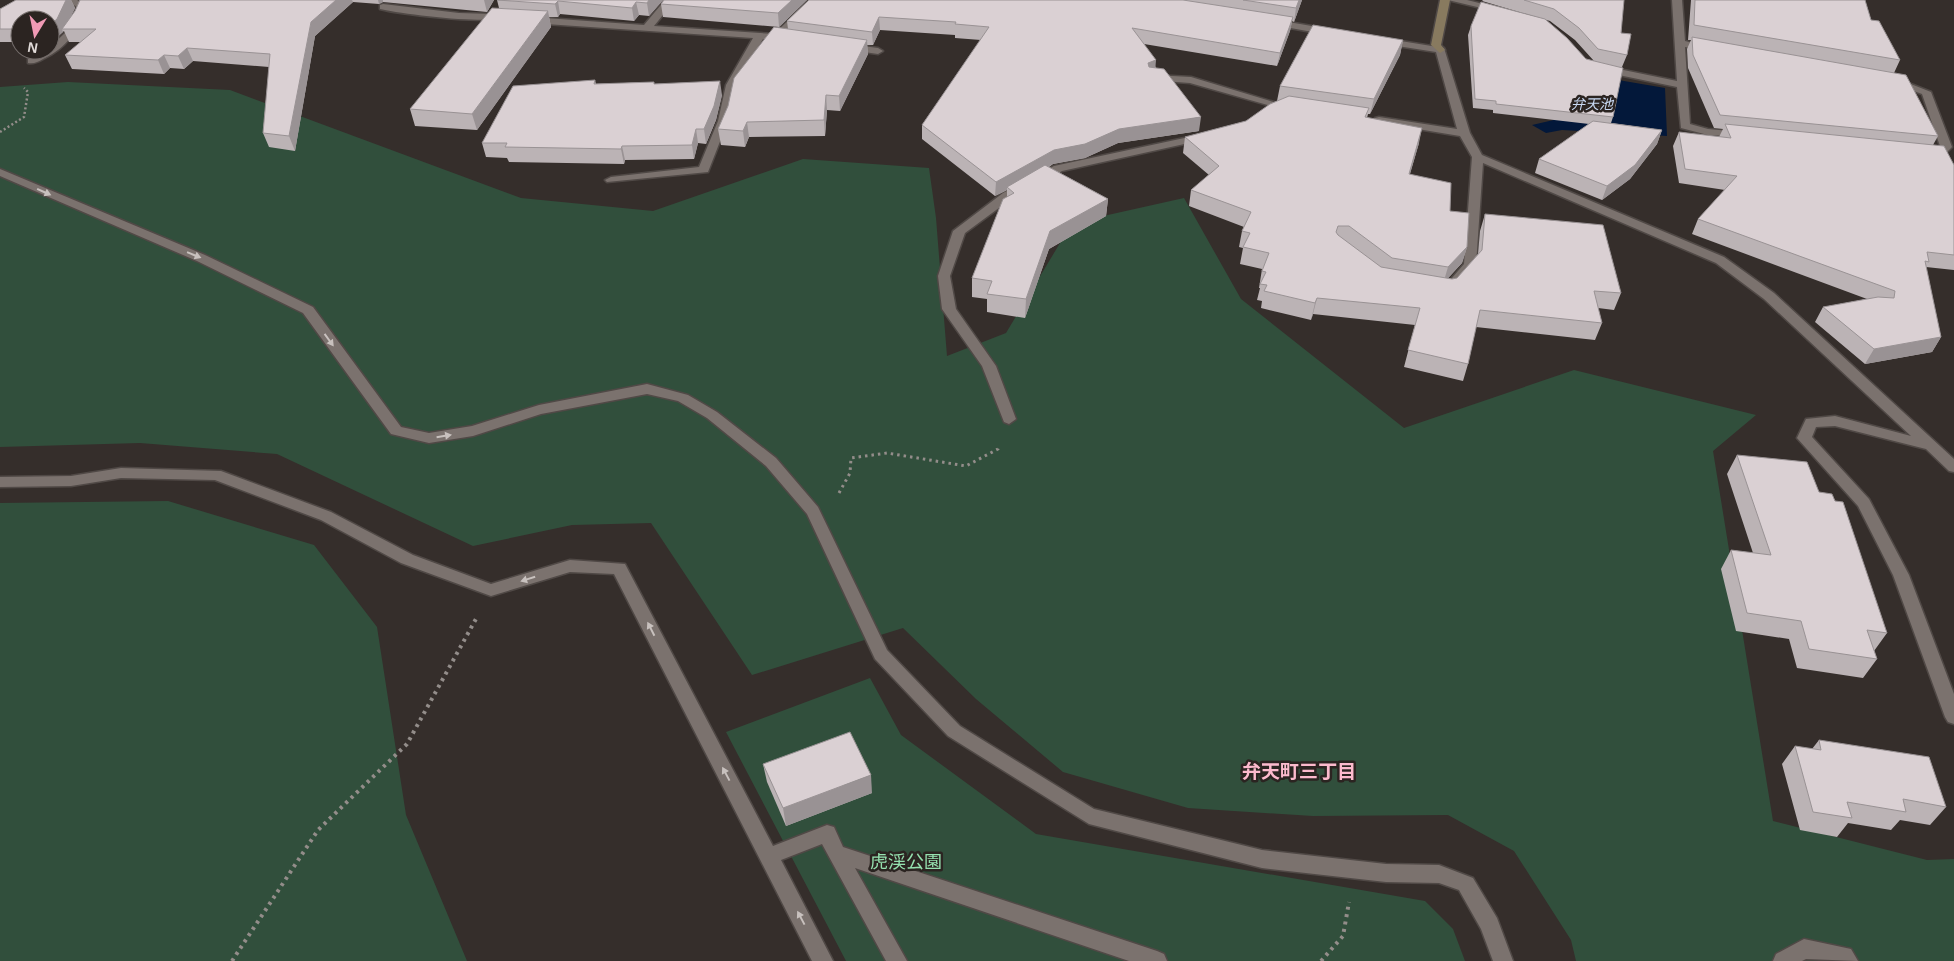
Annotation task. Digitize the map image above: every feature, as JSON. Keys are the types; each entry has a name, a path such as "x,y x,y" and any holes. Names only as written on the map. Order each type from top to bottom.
{"street":[{"path":"32,61 57,49 73,30 82,6 70,0"},
{"path":"647,27 670,0"},
{"path":"776,36 816,0"},
{"path":"1445,0 1436,45 1440,50 1464,133 1478,157 1470,265 1447,290"},
{"path":"1453,0 1510,13"},
{"path":"1677,0 1685,126 1708,132 1756,137"},
{"path":"384,7 458,16 496,14"},
{"path":"520,19 792,37"},
{"path":"1258,20 1344,34"},
{"path":"611,180 660,173 704,170 723,121 726,85 760,35"},
{"path":"1373,39 1440,50"},
{"path":"1679,43 1718,50"},
{"path":"840,46 878,52"},
{"path":"1589,65 1682,85"},
{"path":"1153,78 1191,80 1290,107 1267,114"},
{"path":"1883,78 1926,92 1946,147 1938,155 1919,153"},
{"path":"1370,119 1464,133"},
{"path":"1009,420 989,366 949,309 944,276 959,231 1007,196 1058,168 1212,134"},
{"path":"1478,157 1720,260 1769,296 1954,468"},
{"path":"0,172 92,213 201,258 308,310 396,431 428,438 473,431 539,410 647,389 683,398 712,415 771,462 813,511 881,654 954,731 1089,816 1262,859 1386,873 1439,874 1466,884 1490,926 1503,961"},
{"path":"1930,446 1835,421 1811,422 1804,438 1864,503 1901,575 1954,717"},
{"path":"0,482 71,482 121,473 216,475 326,516 407,558 491,590 570,566 619,568 824,961"},
{"path":"768,856 827,832 836,853 897,961"},
{"path":"836,853 1156,961"},
{"path":"1783,961 1804,949 1844,956 1848,961"}],"path":[{"path":"0,132 24,117 28,92 19,84"},
{"path":"813,511 837,497 850,474 851,458 887,453 966,466 998,449 1009,420"},
{"path":"232,961 318,830 407,744 491,590"},
{"path":"1321,961 1341,943 1348,918 1349,893"}],"green space":[{"path":"68,82 230,90 521,198 653,211 803,159 929,168 936,218 947,356 1006,333 1072,223 1184,198 1241,299 1404,428 1574,370 1756,415 1713,451 1773,821 1927,860 1954,859 1954,961 1576,961 1571,940 1514,851 1448,815 1313,816 1188,808 1063,772 976,699 903,628 752,675 651,523 572,525 473,546 277,454 140,443 0,447 0,87"},
{"path":"168,501 314,545 377,627 406,815 467,961 0,961 0,503"},
{"name":"虎渓公園","path":"870,678 901,735 1036,834 1425,901 1453,929 1465,961 846,961 726,732"}],"water":[{"name":"弁天池","path":"1589,75 1665,88 1667,136 1562,130 1546,133 1532,125 1558,119"}],"building":[{"path":"16,0 66,0 60,13 60,10 10,10 10,29 0,29 0,9"},
{"path":"80,0 336,0 311,22 289,136 263,133 270,54 187,48 178,56 164,55 158,60 65,55 96,29 62,29 75,11"},
{"path":"497,0 649,0 647,3 636,2 632,8 558,1 555,4"},
{"path":"664,0 792,0 778,13 661,4"},
{"path":"809,0 1183,0 1293,17 1280,53 1132,28 1156,60 1148,63 1149,67 1164,69 1201,117 1119,129 1085,144 1054,150 996,182 922,125 989,27 955,24 956,22 879,17 872,32 787,21"},
{"path":"1243,0 1299,0 1296,8"},
{"path":"1524,0 1624,0 1621,33 1631,34 1627,55 1598,49 1579,28 1554,9"},
{"path":"1695,0 1865,0 1871,20 1879,21 1900,60 1694,25"},
{"path":"1481,2 1545,19 1567,38 1586,59 1623,68 1613,117 1496,104 1496,101 1475,99 1471,26"},
{"path":"492,8 548,11 472,114 410,109"},
{"path":"1313,25 1403,40 1374,99 1280,86"},
{"path":"774,27 867,40 839,96 826,95 824,120 747,122 743,131 718,129 728,106 734,78"},
{"path":"1692,37 1906,75 1938,136 1720,115 1693,55"},
{"path":"595,80 594,84 720,81 714,106 704,129 696,129 692,145 622,146 621,149 505,147 507,143 482,143 513,86"},
{"path":"1289,96 1369,108 1365,117 1422,128 1409,174 1451,183 1450,211 1469,213 1467,247 1448,267 1392,258 1349,226 1338,226 1336,232 1338,235 1381,267 1452,279 1457,278 1482,250 1485,214 1603,225 1621,293 1594,291 1602,323 1480,310 1468,364 1408,350 1420,308 1317,298 1315,303 1264,291 1267,285 1260,284 1266,272 1262,271 1269,253 1243,247 1250,233 1242,231 1251,212 1191,190 1219,166 1185,137 1246,121 1270,104"},
{"path":"1593,121 1662,130 1635,165 1607,186 1539,159"},
{"path":"1725,124 1944,146 1954,165 1954,255 1927,252 1929,262 1925,261 1941,337 1874,349 1823,307 1878,297 1894,298 1895,291 1698,219 1737,176 1685,169 1679,132 1731,138"},
{"path":"1045,165 1108,199 1050,231 1026,299 987,294 992,281 972,278 1003,199 1014,193 1007,187"},
{"path":"1737,455 1807,462 1819,492 1832,494 1835,501 1843,502 1887,633 1867,630 1877,659 1809,649 1801,621 1747,613 1731,550 1771,555"},
{"path":"850,732 871,775 783,808 763,764"},
{"path":"1819,740 1929,757 1946,807 1903,799 1906,812 1847,802 1852,818 1813,812 1795,746 1821,750"}],"district":[{"name":"弁天町三丁目","path":"1299,771"}]}
